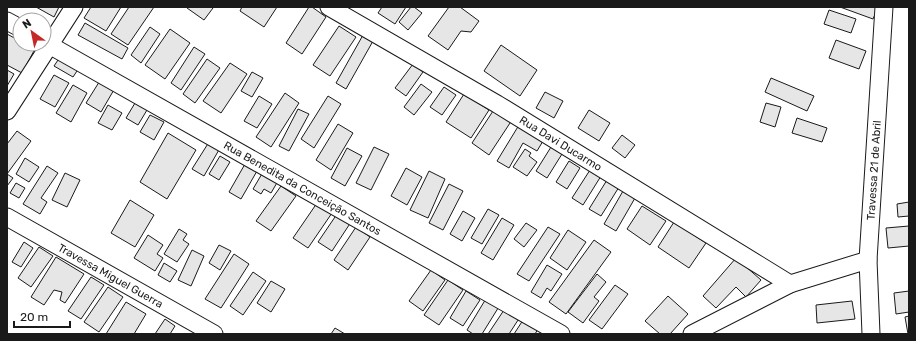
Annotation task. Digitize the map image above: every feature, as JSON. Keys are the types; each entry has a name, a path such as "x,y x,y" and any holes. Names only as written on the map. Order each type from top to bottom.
{"street":[{"path":"52,36 74,7"},
{"name":"Rua Davi Ducarmo","path":"329,7 497,104 790,284"},
{"name":"Travessa 21 de Abril","path":"871,334 868,260 884,7"},
{"name":"Rua Benedita da Conceição Santos","path":"52,46 562,334"},
{"path":"7,111 42,52"},
{"name":"Travessa Miguel Guerra","path":"7,217 214,334"},
{"path":"692,334 790,284 868,260"}],"building":[{"path":"36,7 59,7 54,17 52,16 52,12 45,12"},
{"path":"91,7 121,7 106,31 84,18"},
{"path":"129,7 154,7 128,45 111,34"},
{"path":"242,7 277,7 264,27 240,11"},
{"path":"309,7 312,7 326,17 302,54 286,43"},
{"path":"382,7 406,7 395,24 378,13"},
{"path":"411,7 414,7 422,13 408,30 399,22"},
{"path":"449,7 460,7 479,21 471,32 461,31 448,50 428,36"},
{"path":"840,7 878,7 873,19"},
{"path":"187,8 213,8 204,20"},
{"path":"829,10 856,19 851,33 824,24"},
{"path":"85,23 128,48 122,59 78,35"},
{"path":"339,26 356,37 330,76 313,65"},
{"path":"150,27 160,34 141,63 131,55"},
{"path":"170,29 190,43 165,79 145,65"},
{"path":"7,34 12,37 12,52 33,52 22,73 7,65"},
{"path":"363,35 373,41 346,89 336,83"},
{"path":"836,40 866,51 859,69 829,58"},
{"path":"501,45 537,70 520,96 484,71"},
{"path":"194,47 205,54 181,90 171,83"},
{"path":"60,57 79,68 73,77 54,66"},
{"path":"207,59 220,68 195,103 183,94"},
{"path":"230,63 247,74 221,113 203,101"},
{"path":"413,64 423,72 406,96 395,88"},
{"path":"7,70 14,74 7,86"},
{"path":"252,72 263,78 252,97 241,91"},
{"path":"54,75 69,83 55,107 40,99"},
{"path":"771,78 814,96 807,111 765,92"},
{"path":"101,79 115,88 101,112 86,103"},
{"path":"421,84 432,92 414,115 404,107"},
{"path":"73,85 87,93 71,122 56,113"},
{"path":"444,87 456,95 442,115 430,107"},
{"path":"545,92 563,101 554,118 536,108"},
{"path":"285,93 299,103 271,147 256,137"},
{"path":"464,94 489,110 471,138 446,122"},
{"path":"259,96 272,104 257,128 244,121"},
{"path":"328,96 341,104 314,148 301,139"},
{"path":"135,103 147,110 138,125 126,118"},
{"path":"766,103 781,107 775,127 760,122"},
{"path":"108,105 122,113 112,130 98,123"},
{"path":"495,108 512,120 489,155 472,143"},
{"path":"298,109 309,114 289,151 279,146"},
{"path":"589,110 610,123 599,141 578,128"},
{"path":"150,115 164,122 154,140 140,132"},
{"path":"797,118 827,128 822,142 792,133"},
{"path":"338,124 353,133 331,170 316,160"},
{"path":"519,125 543,141 537,151 523,143 509,168 497,161"},
{"path":"17,131 31,141 7,174 7,144"},
{"path":"168,133 196,150 167,199 140,182"},
{"path":"622,135 635,145 625,158 612,148"},
{"path":"209,142 220,148 204,176 192,169"},
{"path":"374,147 389,154 371,190 356,183"},
{"path":"551,147 562,154 547,178 536,171"},
{"path":"347,148 362,156 345,186 331,178"},
{"path":"525,149 531,153 529,156 537,162 527,176 513,167"},
{"path":"220,156 230,162 219,180 209,174"},
{"path":"25,158 39,167 29,182 16,174"},
{"path":"569,161 580,168 567,189 556,182"},
{"path":"245,164 257,171 241,199 229,192"},
{"path":"47,166 58,173 41,198 47,202 40,214 23,204"},
{"path":"406,168 422,177 407,205 391,196"},
{"path":"590,170 601,176 583,205 572,198"},
{"path":"429,171 445,179 428,218 410,210"},
{"path":"263,172 278,181 271,193 264,189 261,194 253,189"},
{"path":"65,173 80,180 67,207 52,200"},
{"path":"7,174 13,178 7,186"},
{"path":"607,180 619,187 601,216 589,209"},
{"path":"16,183 25,188 19,198 10,193"},
{"path":"449,184 463,191 443,230 429,223"},
{"path":"281,186 296,196 271,231 256,221"},
{"path":"623,191 635,198 616,231 604,224"},
{"path":"130,200 154,215 135,247 111,233"},
{"path":"909,202 909,216 898,217 897,204"},
{"path":"317,203 332,213 308,248 293,238"},
{"path":"642,206 666,221 650,245 627,229"},
{"path":"488,209 499,215 482,244 471,238"},
{"path":"463,211 475,218 462,241 450,234"},
{"path":"337,214 351,222 332,251 318,242"},
{"path":"502,218 514,225 493,260 481,253"},
{"path":"674,222 706,243 689,268 658,247"},
{"path":"526,223 537,230 524,247 514,239"},
{"path":"909,226 909,246 888,248 886,228"},
{"path":"356,227 370,237 348,270 334,260"},
{"path":"548,227 560,234 529,281 517,274"},
{"path":"179,229 187,234 183,240 189,244 177,262 164,254"},
{"path":"568,230 586,242 567,270 550,258"},
{"path":"148,235 163,245 157,254 163,258 155,271 134,258"},
{"path":"594,240 611,252 566,314 549,302"},
{"path":"24,242 33,248 21,267 12,262"},
{"path":"219,245 231,251 220,270 209,263"},
{"path":"39,247 53,256 31,287 18,278"},
{"path":"192,250 204,256 191,286 178,280"},
{"path":"234,254 249,264 221,308 205,299"},
{"path":"56,257 84,274 65,303 60,300 62,292 54,290 44,305 31,297"},
{"path":"736,258 761,280 746,297 736,287 716,308 703,296"},
{"path":"164,263 177,271 170,282 158,275"},
{"path":"547,265 562,274 551,291 547,288 541,298 531,292"},
{"path":"431,270 445,280 423,311 409,301"},
{"path":"253,272 266,281 243,315 230,306"},
{"path":"597,274 606,282 594,297 599,301 583,323 568,312"},
{"path":"91,277 104,285 81,319 68,311"},
{"path":"448,280 463,290 439,325 424,315"},
{"path":"271,281 285,289 271,312 257,303"},
{"path":"615,285 628,294 602,329 589,320"},
{"path":"108,287 123,297 99,332 84,322"},
{"path":"466,291 480,300 463,326 450,318"},
{"path":"909,291 909,312 896,314 894,293"},
{"path":"668,296 688,314 670,334 660,334 645,321"},
{"path":"487,297 500,305 482,334 473,334 467,330"},
{"path":"852,301 855,319 817,323 816,305"},
{"path":"126,302 146,314 134,334 106,334"},
{"path":"506,307 520,317 509,334 488,334"},
{"path":"909,316 909,334 908,334 905,317"},
{"path":"525,317 540,326 535,334 514,334"},
{"path":"165,319 175,326 170,334 155,334"},
{"path":"335,328 345,334 331,334"}]}
